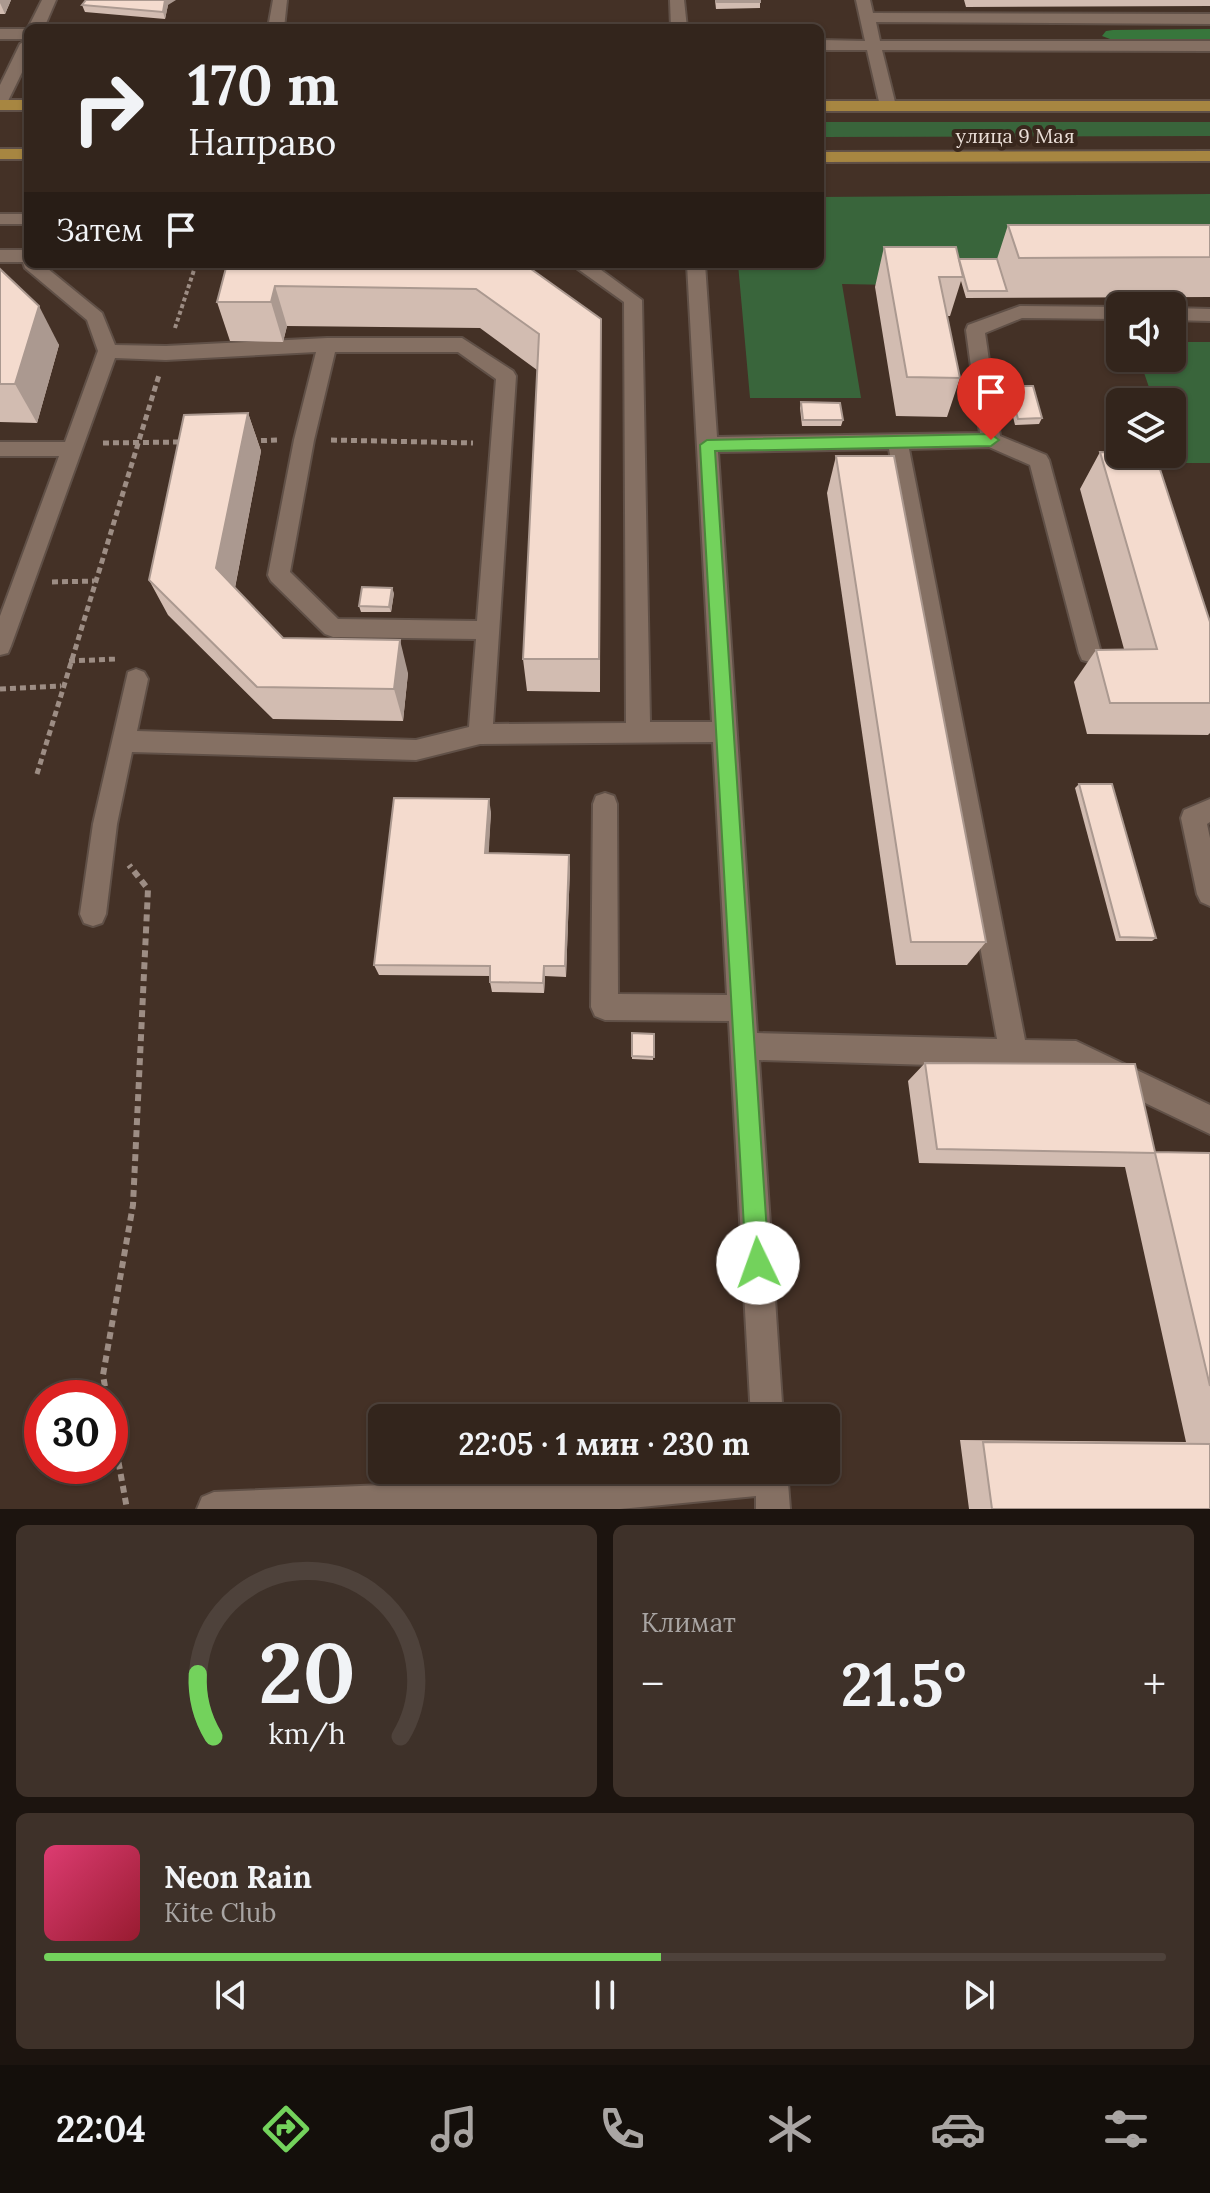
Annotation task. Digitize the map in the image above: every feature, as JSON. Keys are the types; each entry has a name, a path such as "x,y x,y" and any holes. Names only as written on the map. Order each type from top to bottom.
{"main road":[{"path":"0,103 24,105"},
{"name":"улица 9 Мая","path":"824,106 1210,106"},
{"path":"0,154 24,154"},
{"name":"улица 9 Мая","path":"824,157 1210,156"}],"street":[{"path":"38,24 49,0"},
{"path":"277,24 280,0"},
{"path":"677,0 679,24"},
{"path":"863,0 888,106"},
{"path":"867,17 1210,19"},
{"path":"0,34 24,34"},
{"path":"824,45 1210,46"},
{"path":"0,103 24,52"},
{"path":"0,219 24,219"},
{"path":"0,256 24,259"},
{"path":"0,646 108,351 95,317 38,268"},
{"path":"586,268 633,300 638,732"},
{"path":"696,268 766,1404"},
{"path":"991,440 975,330 1020,312 1106,313"},
{"path":"1186,314 1210,315"},
{"path":"108,351 166,353 327,345 462,345 506,376 480,734"},
{"path":"327,345 304,440 279,575 333,628 486,630"},
{"path":"707,445 991,440 1039,460 1090,653"},
{"path":"898,442 1014,1054"},
{"path":"0,449 71,449"},
{"path":"93,914 103,832 136,679"},
{"path":"124,741 416,750 480,734 724,732"},
{"path":"605,804 605,1007 742,1008"},
{"path":"1210,810 1193,818 1210,894"},
{"path":"744,1046 1076,1055 1210,1120"},
{"path":"214,1509 656,1500 772,1486"}],"path":[{"path":"37,774 61,688 195,268"},
{"path":"23,583 95,581"},
{"path":"70,660 134,659 136,679"},
{"path":"0,689 61,688"},
{"path":"103,832 148,889 133,1205 104,1380"},
{"path":"122,1484 127,1509"}],"green space":[{"path":"1210,29 1210,41 1118,42 1102,36 1106,31 1113,30"},
{"path":"824,122 1210,122 1210,136 824,137"},
{"path":"1210,194 1210,259 940,261 946,286 842,284 861,398 750,398 738,268 824,268 824,197"},
{"path":"1186,342 1210,342 1210,463 1186,463 1186,388 1149,388 1144,372 1186,372"}],"building":[{"path":"86,0 165,0 163,12 82,5"},
{"path":"760,0 760,2 717,2"},
{"path":"1008,225 1210,225 1210,257 1019,258"},
{"path":"884,247 956,247 963,277 939,277 960,378 907,377"},
{"path":"959,259 997,259 1007,291 968,291"},
{"path":"226,268 530,268 601,319 599,659 523,659 539,334 476,289 275,286 271,302 217,302"},
{"path":"0,269 39,306 15,384 0,384"},
{"path":"1009,386 1033,386 1042,418 1018,419"},
{"path":"801,402 840,403 843,420 803,420"},
{"path":"248,413 216,568 283,638 400,640 394,689 257,687 149,580 184,415"},
{"path":"1100,452 1106,452 1106,468 1160,468 1210,622 1210,703 1110,703 1096,650 1157,649"},
{"path":"836,456 894,456 986,942 911,942"},
{"path":"362,587 392,588 389,607 359,606"},
{"path":"1079,784 1112,784 1156,938 1120,937"},
{"path":"394,798 489,799 485,853 569,855 565,966 544,966 543,983 490,982 490,966 374,965"},
{"path":"632,1033 654,1034 654,1057 632,1056"},
{"path":"925,1063 1135,1064 1155,1152 1210,1153 1210,1386 1155,1153 937,1149"},
{"path":"983,1442 1210,1444 1210,1509 992,1509"}],"route":[{"path":"758,1263 707,445 991,440"}]}
